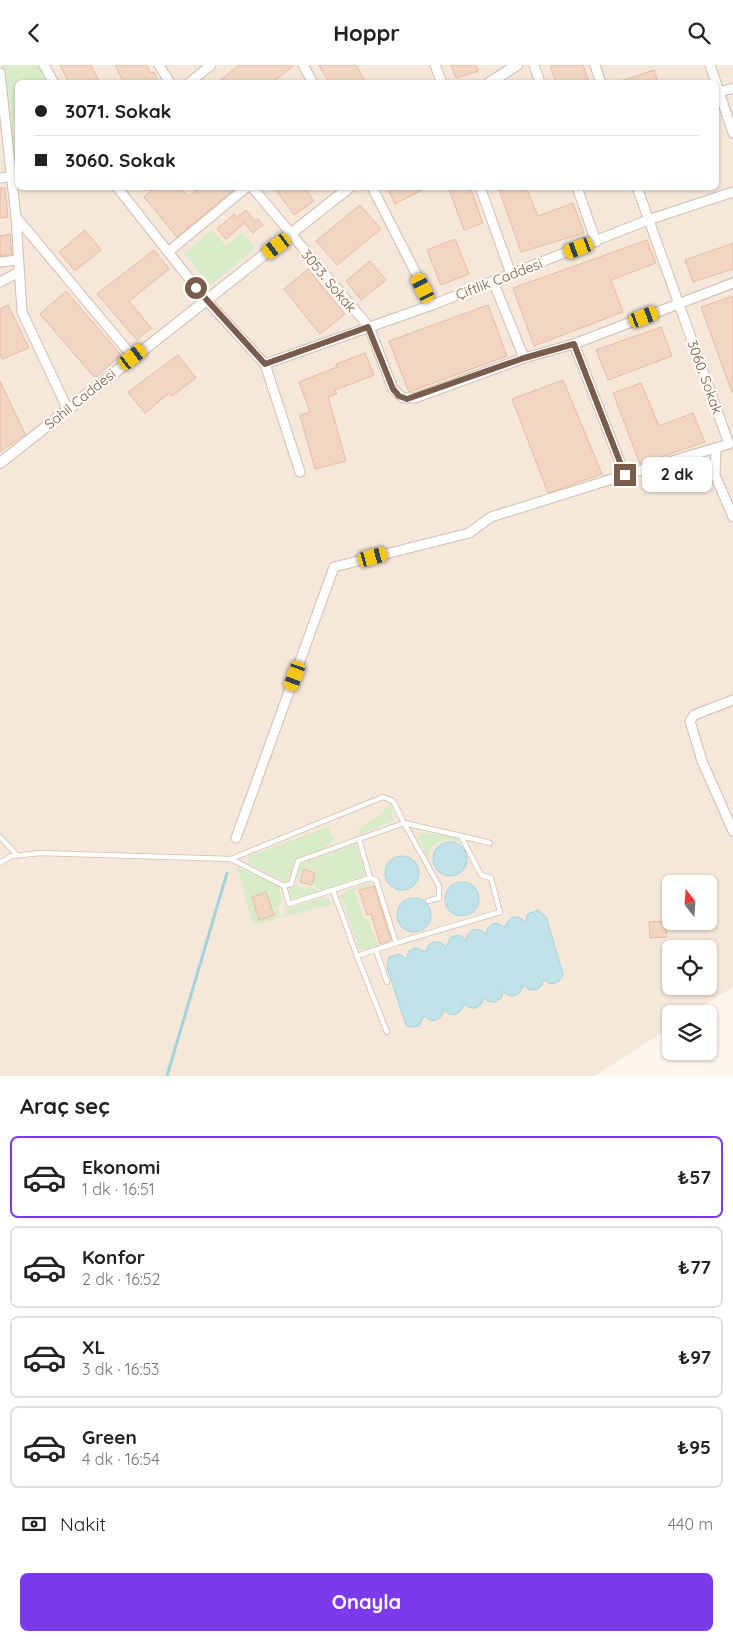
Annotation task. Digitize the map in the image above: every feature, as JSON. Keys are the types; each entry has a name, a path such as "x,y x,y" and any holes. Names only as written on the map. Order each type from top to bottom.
{"street":[{"path":"44,65 52,80"},
{"path":"159,65 168,80"},
{"path":"193,80 211,65"},
{"path":"303,65 311,80"},
{"path":"435,65 441,80"},
{"path":"494,80 517,65"},
{"path":"534,65 539,80"},
{"path":"594,65 600,80"},
{"path":"710,65 716,80"},
{"path":"0,73 14,176 22,312 68,410"},
{"path":"733,88 720,92 733,133"},
{"path":"0,177 14,176"},
{"path":"120,190 206,300 265,364 300,472"},
{"path":"168,252 243,190"},
{"name":"3053. Sokak","path":"254,190 368,327 393,389 403,398 415,397 524,358"},
{"name":"Sahil Caddesi","path":"0,463 346,190"},
{"path":"374,190 432,305"},
{"path":"481,190 511,274"},
{"path":"578,190 596,241"},
{"name":"3060. Sokak","path":"236,839 334,567 469,533 491,517 731,444 638,190"},
{"name":"Çiftlik Caddesi","path":"265,364 432,305 648,220 733,193"},
{"path":"16,217 133,357"},
{"path":"0,262 18,259"},
{"path":"0,282 19,272"},
{"path":"493,281 524,358 574,344 733,283"},
{"path":"574,344 625,475"},
{"path":"716,448 715,475 733,517"},
{"path":"733,700 694,715 690,721 702,761 733,831"}],"lane":[{"path":"0,863 11,856 41,853 231,859 383,797 393,801 439,886 440,898 428,901"},
{"path":"284,886 291,883 298,861 404,823 490,843"},
{"path":"358,956 500,912 491,878 481,875 461,836"},
{"path":"0,837 17,855"},
{"path":"359,839 370,878"},
{"path":"231,859 284,886 289,904 370,878 376,880 396,943"},
{"path":"333,890 387,1032"},
{"path":"376,950 387,982"}],"shaded area":[{"path":"0,65 733,65 733,987 705,1005 662,1005 662,1033 595,1076 0,1076"}],"green space":[{"path":"2,65 38,65 47,80 15,80 14,165"},
{"path":"212,230 226,246 242,233 255,248 211,285 184,254"},
{"path":"390,805 393,810 393,821 361,834 358,829 384,813 383,810"},
{"path":"328,827 335,841 328,843 326,848 297,858 287,883 248,863 249,856"},
{"path":"422,833 453,836 462,843 452,840 440,841 429,852 430,860 417,837"},
{"path":"356,844 365,873 363,878 322,891 313,885 317,871 303,868 299,880 297,879 299,863 304,863"},
{"path":"237,867 278,885 283,901 277,908 280,916 285,915 283,910 325,897 334,904 253,925"},
{"path":"371,883 373,885 355,891 364,919 368,919 378,946 367,950 359,948 341,897 343,892"},
{"path":"294,885 306,889 309,886 319,892 295,899 290,897 288,891"}],"water":[{"path":"450,842 457,843 462,847 466,852 466,866 462,871 457,875 450,876 443,875 438,871 434,866 433,859 434,852 438,847 443,843"},
{"path":"402,856 409,857 414,861 418,866 418,880 414,885 409,889 402,890 395,889 390,885 386,880 385,873 386,866 390,861 395,857"},
{"path":"462,882 469,883 474,887 478,892 478,906 474,911 469,915 462,916 455,915 450,911 446,906 445,899 446,892 450,887 455,883"},
{"path":"414,898 421,899 426,903 430,908 430,922 426,927 421,931 414,932 407,931 402,927 398,922 397,915 398,908 402,903 407,899"},
{"path":"538,910 546,917 562,970 563,976 558,982 550,984 543,979 542,985 536,990 528,989 523,985 518,994 512,996 503,991 502,997 496,1002 488,1001 484,998 481,1005 476,1008 470,1008 464,1004 461,1011 456,1014 450,1014 444,1010 441,1017 436,1020 430,1020 424,1016 419,1026 411,1027 406,1025 387,967 389,957 399,954 406,959 409,951 416,948 426,952 429,945 434,942 440,942 446,947 451,937 459,935 466,940 469,933 476,929 486,934 489,927 496,923 505,928 508,921 513,917 522,919 525,922 528,914"}],"building":[{"path":"60,65 91,65 98,80 68,80"},
{"path":"115,65 146,65 151,73 154,72 158,80 122,80"},
{"path":"239,65 294,65 276,80 221,80"},
{"path":"319,65 356,65 364,80 327,80"},
{"path":"451,65 476,65 478,71 456,78"},
{"path":"550,65 583,65 588,80 555,80"},
{"path":"654,70 657,80 624,80"},
{"path":"0,188 5,188 8,217 0,218"},
{"path":"152,190 183,190 188,197 196,190 233,190 177,237 144,197"},
{"path":"276,190 306,190 314,201 294,215"},
{"path":"388,190 422,190 395,204"},
{"path":"449,190 471,190 483,223 464,230"},
{"path":"499,190 527,190 538,216 573,203 584,233 521,252"},
{"path":"360,205 381,229 337,265 316,241"},
{"path":"246,210 255,221 258,219 263,225 253,233 244,223 226,239 217,229 234,214 237,217"},
{"path":"85,230 101,250 75,271 59,252"},
{"path":"10,234 12,254 0,256 0,236"},
{"path":"455,239 469,274 441,285 427,250"},
{"path":"647,240 656,263 611,280 623,312 534,346 513,288"},
{"path":"733,243 733,269 693,282 685,260"},
{"path":"154,250 169,269 129,301 151,328 137,340 97,294"},
{"path":"370,261 386,280 361,300 346,281"},
{"path":"308,269 345,314 320,334 284,289"},
{"path":"66,291 121,355 95,378 40,314"},
{"path":"733,296 733,392 732,392 701,307"},
{"path":"8,305 29,348 2,359 0,353 0,309"},
{"path":"488,305 507,356 409,392 389,341"},
{"path":"661,327 672,356 608,380 596,350"},
{"path":"365,353 374,375 335,390 337,394 328,397 346,461 315,469 300,415 310,412 299,382 337,367 336,364"},
{"path":"178,355 196,378 172,396 169,393 145,413 128,392"},
{"path":"563,380 602,474 548,493 512,399"},
{"path":"0,381 25,434 0,452"},
{"path":"641,383 659,426 693,413 705,442 640,464 613,393"},
{"path":"304,869 315,873 312,885 300,882"},
{"path":"374,886 391,940 380,944 371,914 367,915 359,890"},
{"path":"266,892 274,915 259,920 252,897"},
{"path":"662,921 662,930 667,930 667,937 650,938 649,922"}],"waterway":[{"path":"167,1076 227,873"}],"route":[{"path":"196,288 265,364 368,327 393,389 399,396 407,399 524,358 574,344 625,475"}]}
